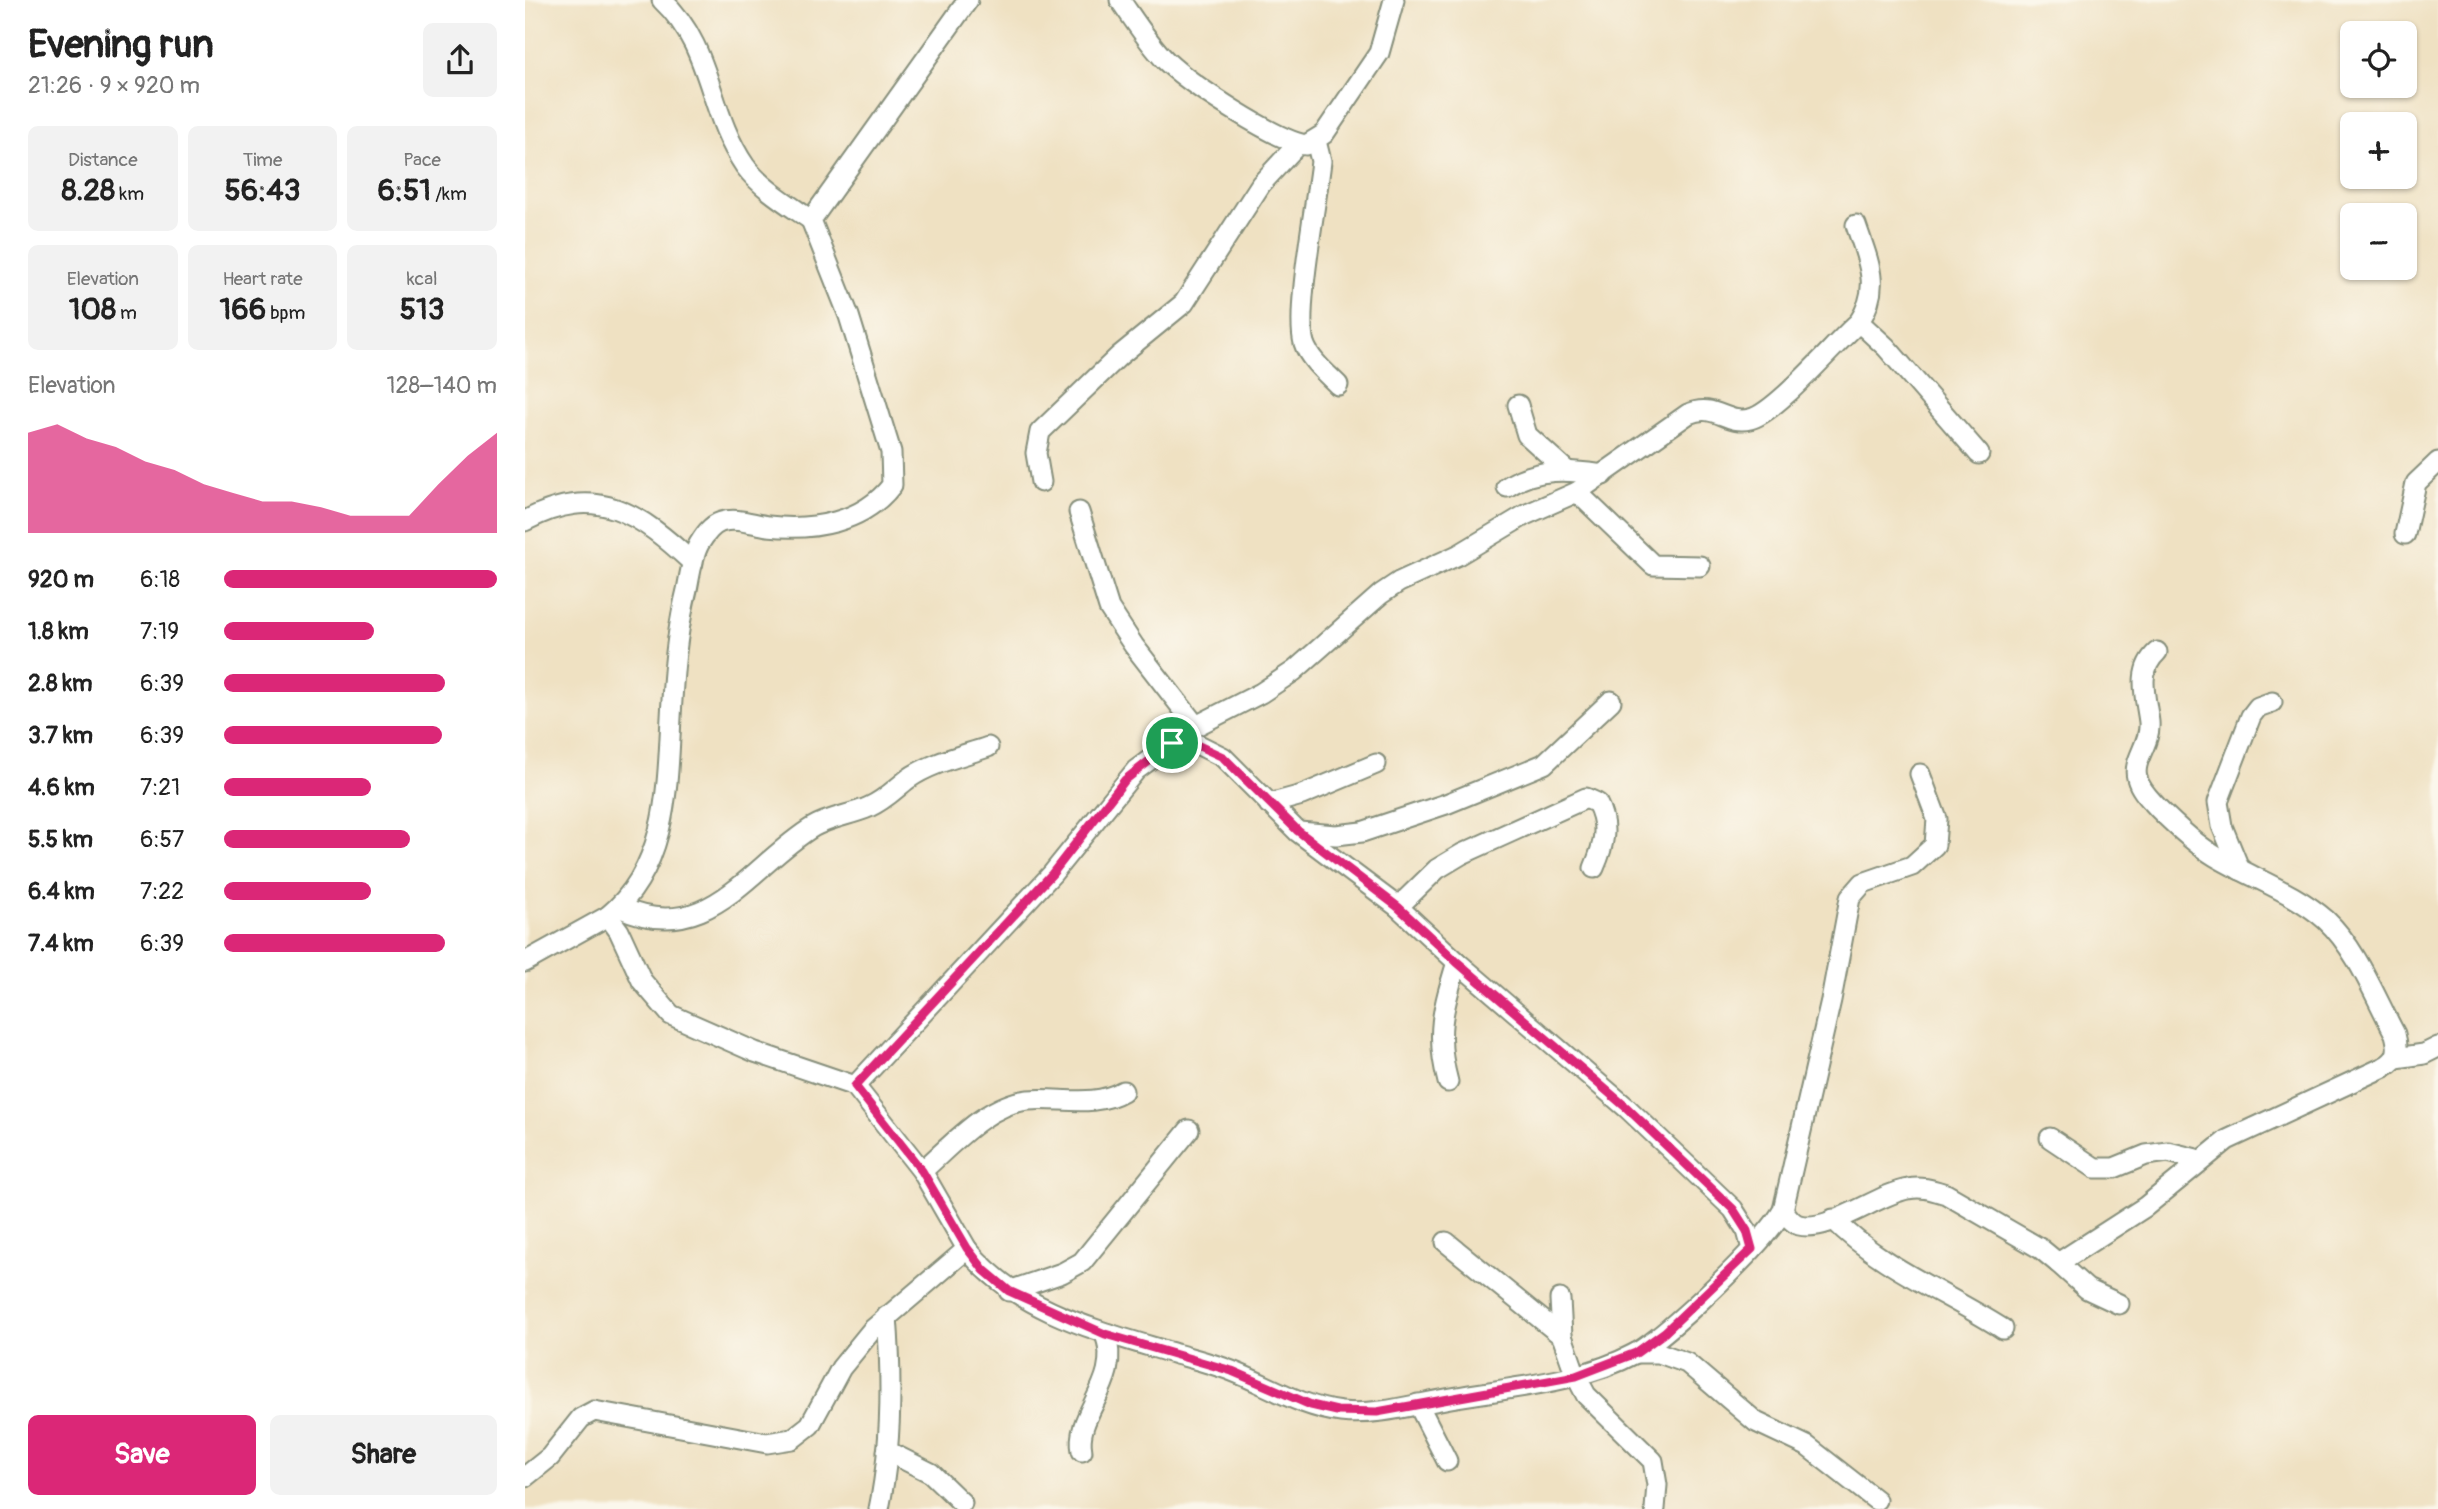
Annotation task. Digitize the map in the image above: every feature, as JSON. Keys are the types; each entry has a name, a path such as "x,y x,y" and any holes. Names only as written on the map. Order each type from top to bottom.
{"street":[{"path":"525,962 614,912 647,864 665,808 670,765 675,657 693,563 698,546 709,529 719,522 738,520 796,528 821,526 853,516 870,507 892,485 891,452 849,316 811,220 763,186 745,166 725,129 690,32 662,0"},
{"path":"811,220 968,0"},
{"path":"1119,0 1165,60 1179,72 1204,90 1307,143 1321,161 1304,302 1304,342 1310,354 1338,385"},
{"path":"1041,482 1035,453 1040,432 1112,362 1184,303 1262,184 1307,143 1379,52 1395,0"},
{"path":"855,1086 1052,874 1125,780 1172,743 1196,726 1243,703 1294,671 1381,594 1399,582 1458,555 1525,515 1577,492 1697,410 1709,410 1739,420 1762,414 1859,322 1870,306 1873,287 1856,225"},
{"path":"1859,322 1886,347 1979,454"},
{"path":"1518,405 1527,435 1567,471"},
{"path":"2405,534 2416,483 2438,462"},
{"path":"1507,487 1535,473 1567,471 1603,475"},
{"path":"1577,492 1653,565 1700,566"},
{"path":"525,521 564,506 582,503 607,504 658,533 693,563"},
{"path":"1079,512 1109,608 1196,726"},
{"path":"2157,652 2149,659 2145,670 2150,733 2138,762 2136,777 2144,792 2169,819 2212,854 2293,896 2326,921 2345,943 2395,1034 2398,1049 2396,1058"},
{"path":"1298,831 1336,835 1362,832 1446,804 1544,764 1611,701"},
{"path":"2240,870 2222,826 2218,802 2251,716 2257,707 2272,702"},
{"path":"1172,743 1199,746 1223,757 1298,831 1398,907 1457,962 1627,1108 1733,1209 1747,1231 1752,1249"},
{"path":"614,912 660,917 700,913 735,890 811,828 869,807 892,794 909,779 941,763 988,747"},
{"path":"1269,804 1302,795 1376,764"},
{"path":"614,912 619,931 642,981 671,1015 755,1052 855,1086 922,1171 967,1248 984,1270 1009,1291 1105,1334 1232,1371 1311,1405 1337,1411 1377,1412 1576,1376 1636,1353 1665,1332 1770,1232 1783,1210 1831,1000 1850,898 1863,884 1912,866 1935,845 1937,820 1920,774"},
{"path":"1398,907 1437,869 1462,854 1586,798 1597,803 1605,824 1603,847 1594,868"},
{"path":"1448,1082 1440,1035 1442,1014 1457,962"},
{"path":"2058,1263 2145,1207 2227,1139 2384,1067 2396,1058 2424,1054 2438,1047"},
{"path":"922,1171 1003,1107 1028,1100 1105,1100 1123,1091"},
{"path":"1009,1291 1062,1273 1082,1262 1189,1130"},
{"path":"2050,1138 2095,1168 2114,1168 2146,1155 2168,1152 2200,1160"},
{"path":"1783,1210 1799,1225 1833,1219 1905,1189 1929,1188 1946,1194 2041,1249 2087,1289 2119,1304"},
{"path":"1833,1219 1848,1234 1893,1265 2003,1329"},
{"path":"1445,1242 1562,1336"},
{"path":"525,1477 550,1457 581,1418 594,1411 767,1443 792,1439 810,1425 841,1368 887,1316 967,1248"},
{"path":"1560,1299 1562,1336 1576,1376 1587,1395 1653,1461 1657,1485 1655,1509"},
{"path":"879,1509 891,1395 887,1316"},
{"path":"1082,1451 1081,1440 1111,1359 1105,1334"},
{"path":"1636,1353 1659,1353 1688,1363 1756,1422 1807,1446 1876,1500"},
{"path":"1418,1404 1447,1461"},
{"path":"887,1451 931,1473 962,1503"}],"route":[{"path":"1172,743 1199,746 1223,757 1298,831 1398,907 1457,962 1627,1108 1733,1209 1741,1218 1752,1249 1665,1332 1636,1353 1576,1376 1377,1412 1352,1413 1311,1405 1232,1371 1105,1334 1009,1291 984,1270 955,1230 922,1171 855,1086 1052,874 1125,780 1172,743"}]}
